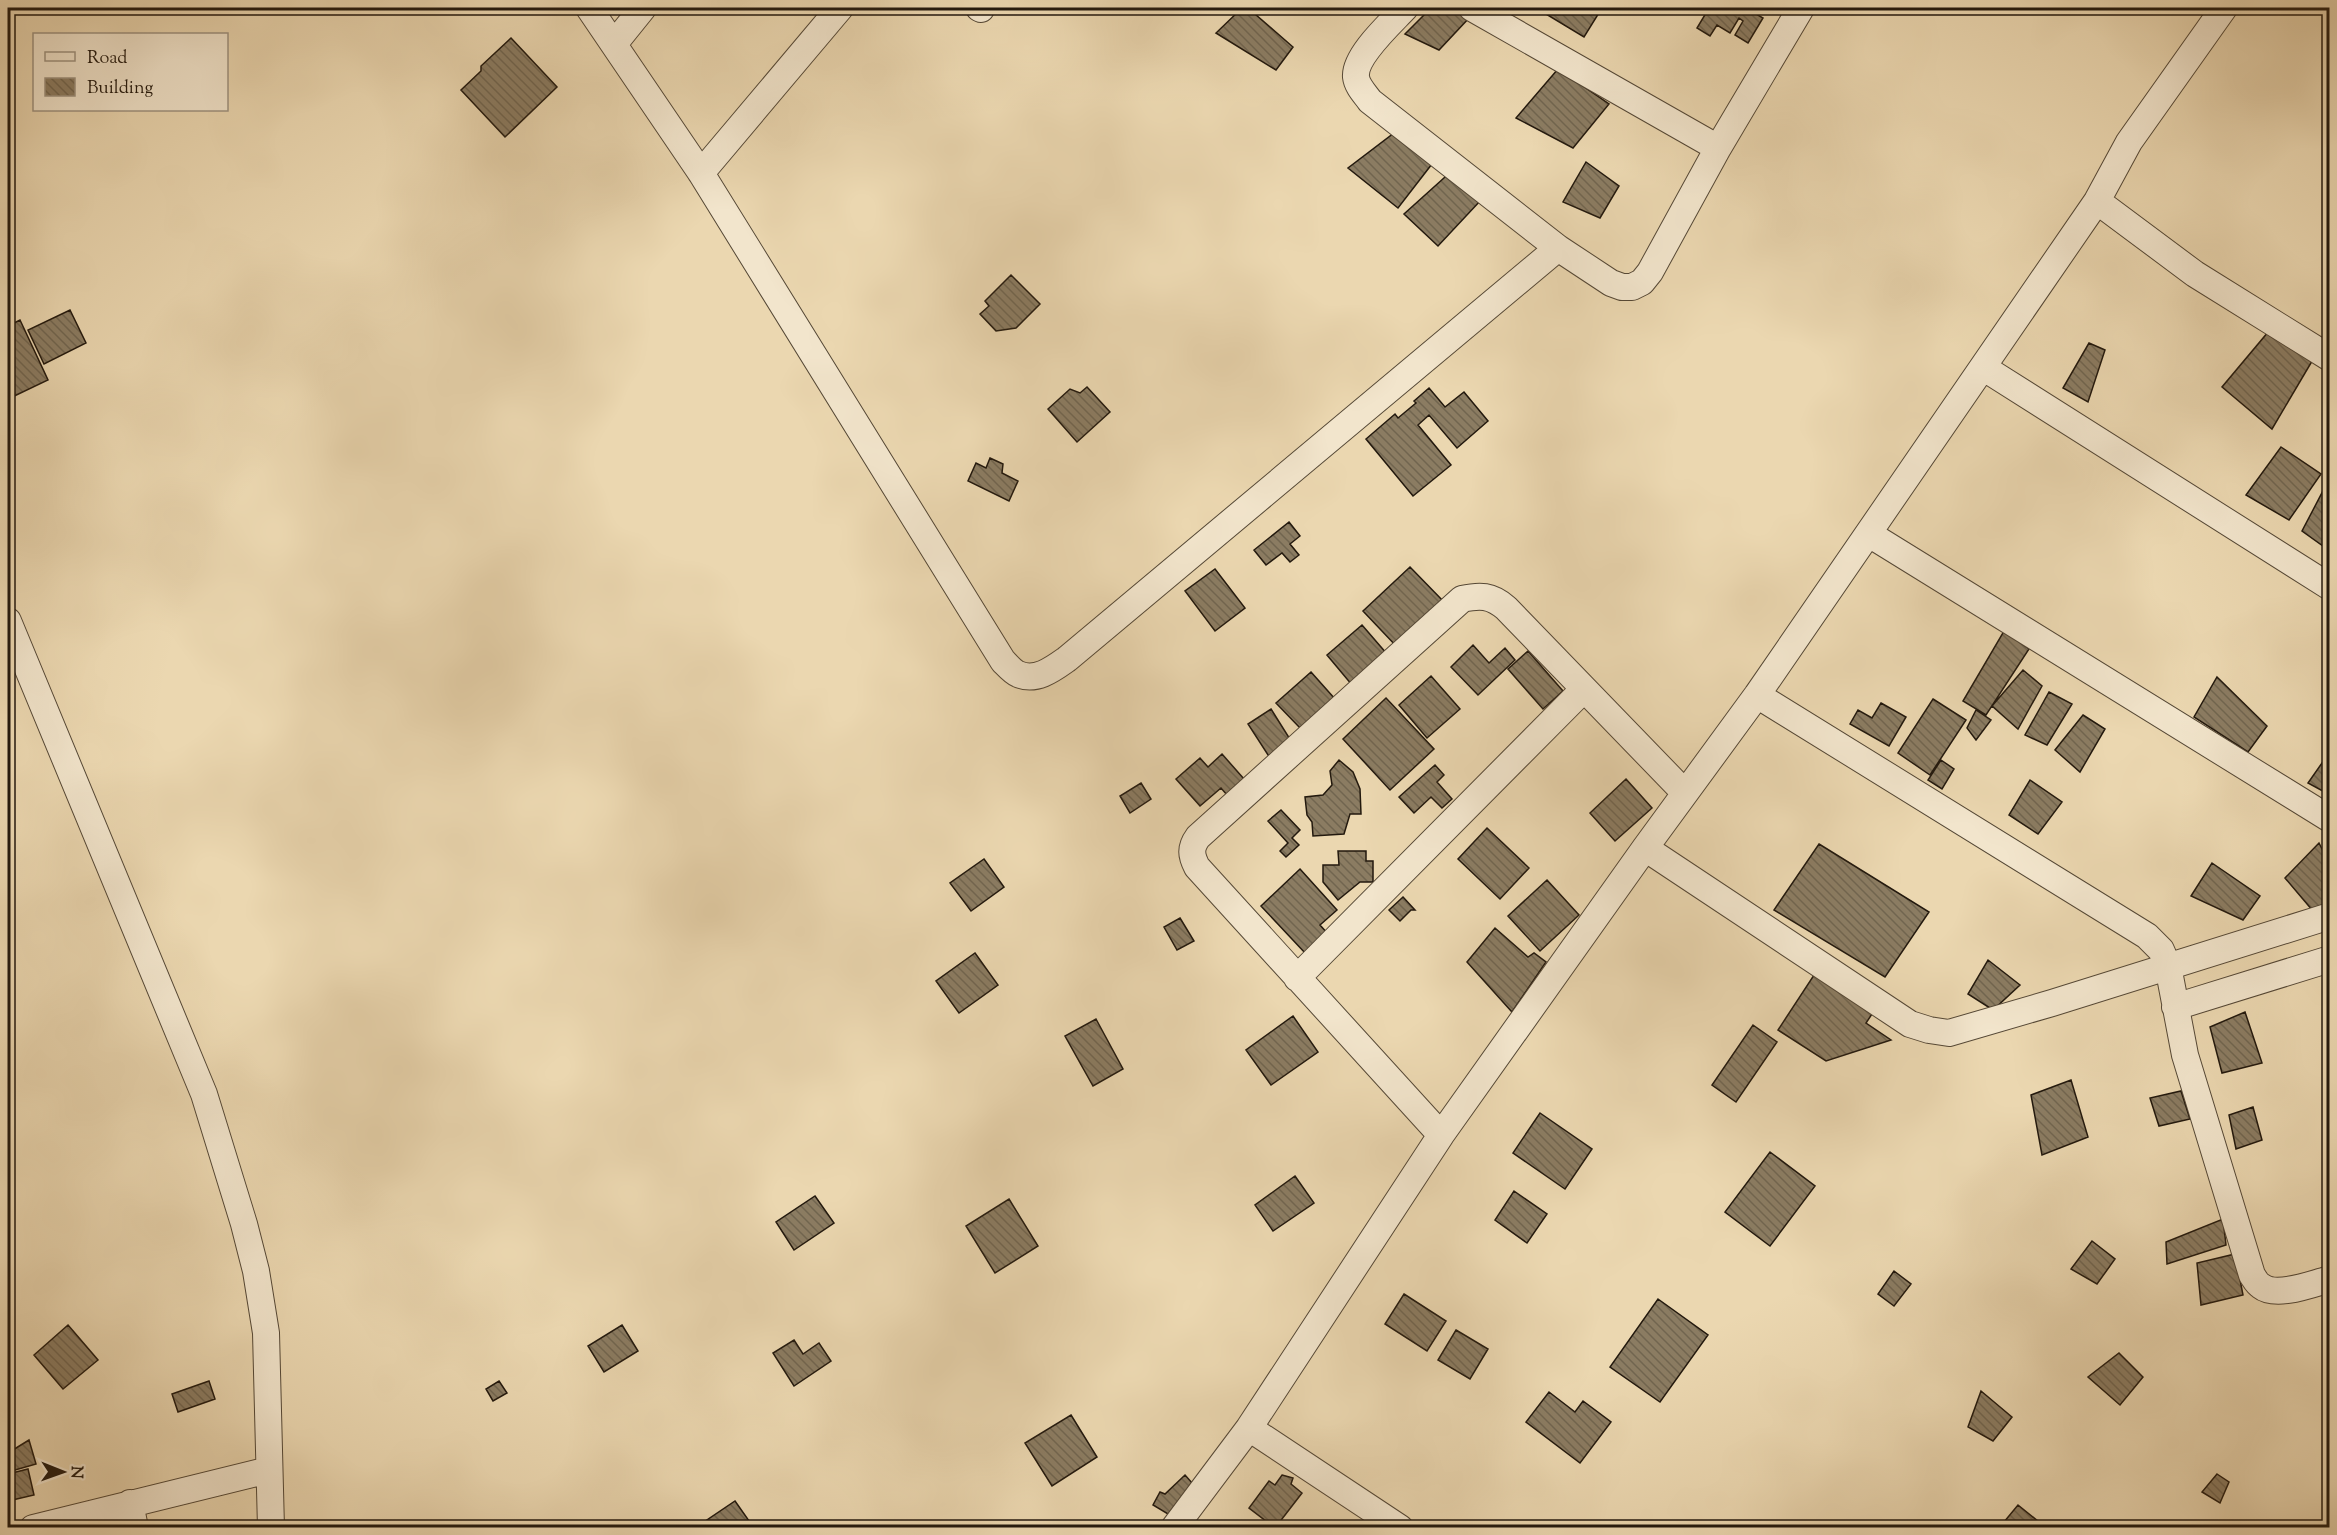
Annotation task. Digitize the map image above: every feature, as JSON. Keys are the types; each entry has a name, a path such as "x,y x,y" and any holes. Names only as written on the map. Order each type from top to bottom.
{"street":[{"path":"589,8 701,173 1003,661 1017,674 1032,677 1050,671 1067,659 1558,248"},
{"path":"614,44 643,8"},
{"path":"701,173 840,8"},
{"path":"1404,8 1365,52 1356,67 1356,80 1370,101 1558,248 1617,285 1632,287 1642,282 1650,272 1798,8"},
{"path":"1472,8 1718,148"},
{"path":"1174,1527 1249,1428 1441,1135 1757,694 1984,368 2097,201 2129,142 2224,8"},
{"path":"2097,201 2195,274 2330,358"},
{"path":"1984,368 2330,587"},
{"path":"1869,534 2330,819"},
{"path":"1441,1135 1197,867 1192,856 1192,846 1198,837 1462,599 1478,595 1496,599 1684,793"},
{"path":"8,621 204,1094 244,1224 256,1271 266,1333 272,1527"},
{"path":"1297,978 1583,690"},
{"path":"1757,694 2147,936 2161,950 2168,966 2185,1055 2252,1275 2261,1287 2274,1291 2288,1290 2330,1279"},
{"path":"1645,848 1910,1024 1949,1033 2052,1004 2330,916"},
{"path":"2175,1007 2330,959"},
{"path":"1249,1428 1400,1527"},
{"path":"33,1527 133,1515 269,1470"}],"building":[{"path":"1242,8 1248,8 1293,47 1276,70 1216,33"},
{"path":"1431,8 1456,8 1469,18 1439,50 1405,34"},
{"path":"1536,8 1602,8 1584,37"},
{"path":"1709,8 1746,8 1763,18 1748,43 1735,35 1743,21 1739,18 1730,33 1717,25 1710,36 1697,28"},
{"path":"511,38 557,87 505,137 461,90 481,71 481,66"},
{"path":"1558,69 1609,104 1573,148 1516,118"},
{"path":"1398,130 1435,160 1398,208 1348,168"},
{"path":"1586,162 1619,186 1600,218 1563,202"},
{"path":"1455,168 1481,200 1438,246 1404,214"},
{"path":"1011,275 1040,304 1016,328 996,331 980,314 989,306 985,301"},
{"path":"70,310 86,343 44,364 28,330"},
{"path":"20,320 48,380 8,399 8,326"},
{"path":"2269,331 2318,351 2272,429 2222,387"},
{"path":"2089,343 2105,350 2088,402 2063,388"},
{"path":"1087,387 1110,412 1077,442 1048,409 1070,389 1080,393"},
{"path":"1429,388 1445,407 1464,392 1488,421 1457,448 1429,415 1418,425 1451,465 1413,496 1366,439 1395,414 1398,418"},
{"path":"2281,447 2321,474 2289,520 2246,495"},
{"path":"990,458 1003,464 1002,473 1018,481 1009,501 968,481 976,463 986,468"},
{"path":"2325,487 2330,491 2330,551 2302,531"},
{"path":"1289,522 1300,536 1290,544 1299,555 1290,562 1282,553 1266,565 1254,550"},
{"path":"1410,567 1445,603 1398,648 1363,611"},
{"path":"1215,569 1245,608 1215,631 1185,591"},
{"path":"1362,625 1387,654 1352,685 1327,655"},
{"path":"2004,631 2029,649 1986,715 1963,701"},
{"path":"1473,645 1489,663 1505,648 1515,660 1478,695 1451,667"},
{"path":"1528,651 1563,691 1543,709 1508,669"},
{"path":"2023,670 2042,686 2018,729 1992,706"},
{"path":"1311,672 1335,699 1301,729 1276,703"},
{"path":"1431,676 1460,709 1427,738 1399,705"},
{"path":"2217,677 2267,726 2248,752 2194,717"},
{"path":"2049,692 2072,704 2047,745 2025,735"},
{"path":"1386,698 1434,749 1390,790 1343,739"},
{"path":"1933,699 1966,720 1930,775 1898,753"},
{"path":"1881,703 1906,717 1889,746 1850,724 1858,710 1872,718"},
{"path":"1271,709 1293,744 1270,758 1248,724"},
{"path":"1976,710 1991,720 1976,740 1967,728"},
{"path":"2083,715 2105,729 2080,772 2055,750"},
{"path":"1222,754 1244,779 1227,795 1221,788 1200,806 1176,779 1200,758 1208,767"},
{"path":"2330,754 2330,795 2308,783"},
{"path":"1339,760 1353,772 1360,789 1361,814 1350,814 1344,834 1313,836 1312,822 1307,815 1305,797 1323,795 1332,785 1330,771"},
{"path":"1941,760 1954,769 1942,789 1928,780"},
{"path":"1435,765 1444,775 1437,782 1452,799 1442,808 1431,797 1414,813 1399,797"},
{"path":"1626,779 1652,808 1615,841 1590,813"},
{"path":"2030,780 2062,802 2038,834 2009,815"},
{"path":"1141,783 1151,799 1130,813 1120,796"},
{"path":"1281,810 1300,830 1292,838 1299,845 1286,857 1280,851 1288,843 1268,821"},
{"path":"1487,828 1529,868 1500,899 1458,859"},
{"path":"2319,843 2330,865 2330,901 2313,911 2285,878"},
{"path":"1819,844 1929,912 1885,977 1774,910"},
{"path":"1338,851 1366,851 1366,861 1373,861 1373,882 1360,882 1338,900 1323,882 1323,865 1339,865"},
{"path":"984,859 1004,887 971,911 950,883"},
{"path":"2212,863 2260,896 2243,920 2191,896"},
{"path":"1300,869 1337,910 1320,925 1328,934 1306,954 1261,906"},
{"path":"1547,880 1579,915 1540,951 1508,916"},
{"path":"1403,897 1415,910 1411,910 1400,921 1389,910"},
{"path":"1180,918 1194,941 1177,950 1164,927"},
{"path":"1495,928 1528,957 1534,953 1546,962 1512,1012 1467,962"},
{"path":"975,953 998,985 959,1013 936,981"},
{"path":"1988,960 2020,985 1993,1010 1968,994"},
{"path":"1816,972 1874,1011 1866,1023 1891,1040 1826,1061 1778,1030"},
{"path":"2245,1012 2262,1063 2222,1073 2210,1027"},
{"path":"1293,1016 1318,1052 1271,1085 1246,1050"},
{"path":"1096,1019 1123,1069 1093,1086 1065,1036"},
{"path":"1753,1025 1777,1042 1736,1102 1712,1085"},
{"path":"2071,1080 2088,1137 2042,1155 2031,1095"},
{"path":"2181,1091 2190,1119 2159,1126 2150,1098"},
{"path":"2253,1107 2262,1140 2236,1149 2229,1115"},
{"path":"1540,1113 1592,1149 1565,1189 1513,1153"},
{"path":"1770,1152 1815,1186 1770,1246 1725,1212"},
{"path":"1295,1176 1314,1203 1273,1231 1255,1205"},
{"path":"1514,1191 1547,1214 1527,1243 1495,1220"},
{"path":"815,1196 834,1223 794,1250 776,1222"},
{"path":"1009,1199 1038,1246 995,1273 966,1226"},
{"path":"2223,1219 2226,1245 2167,1264 2166,1242"},
{"path":"2092,1241 2115,1259 2097,1284 2071,1269"},
{"path":"2235,1254 2243,1295 2201,1305 2197,1263"},
{"path":"1894,1271 1911,1284 1894,1306 1878,1294"},
{"path":"1404,1294 1446,1321 1427,1351 1385,1324"},
{"path":"1658,1299 1708,1335 1660,1402 1610,1367"},
{"path":"68,1325 98,1360 63,1389 34,1355"},
{"path":"622,1325 638,1351 604,1372 588,1346"},
{"path":"1456,1330 1488,1349 1470,1379 1438,1360"},
{"path":"794,1340 803,1354 819,1343 831,1361 794,1386 773,1353"},
{"path":"2119,1353 2143,1377 2120,1405 2088,1377"},
{"path":"209,1381 215,1399 178,1412 172,1394"},
{"path":"499,1381 507,1393 493,1401 486,1389"},
{"path":"1981,1391 2012,1417 1993,1441 1968,1427"},
{"path":"1549,1392 1575,1412 1583,1401 1611,1422 1580,1463 1526,1422"},
{"path":"1071,1415 1097,1457 1052,1486 1025,1443"},
{"path":"29,1440 36,1464 8,1472 8,1453"},
{"path":"28,1469 34,1495 8,1501 8,1474"},
{"path":"2217,1474 2229,1482 2220,1503 2202,1492"},
{"path":"1185,1475 1193,1484 1173,1517 1153,1505 1160,1492 1165,1494"},
{"path":"1282,1475 1293,1478 1291,1484 1302,1493 1275,1528 1249,1508 1269,1481 1275,1485"},
{"path":"735,1501 754,1528 708,1528 704,1522"},
{"path":"2018,1505 2044,1526 1999,1528"}]}
